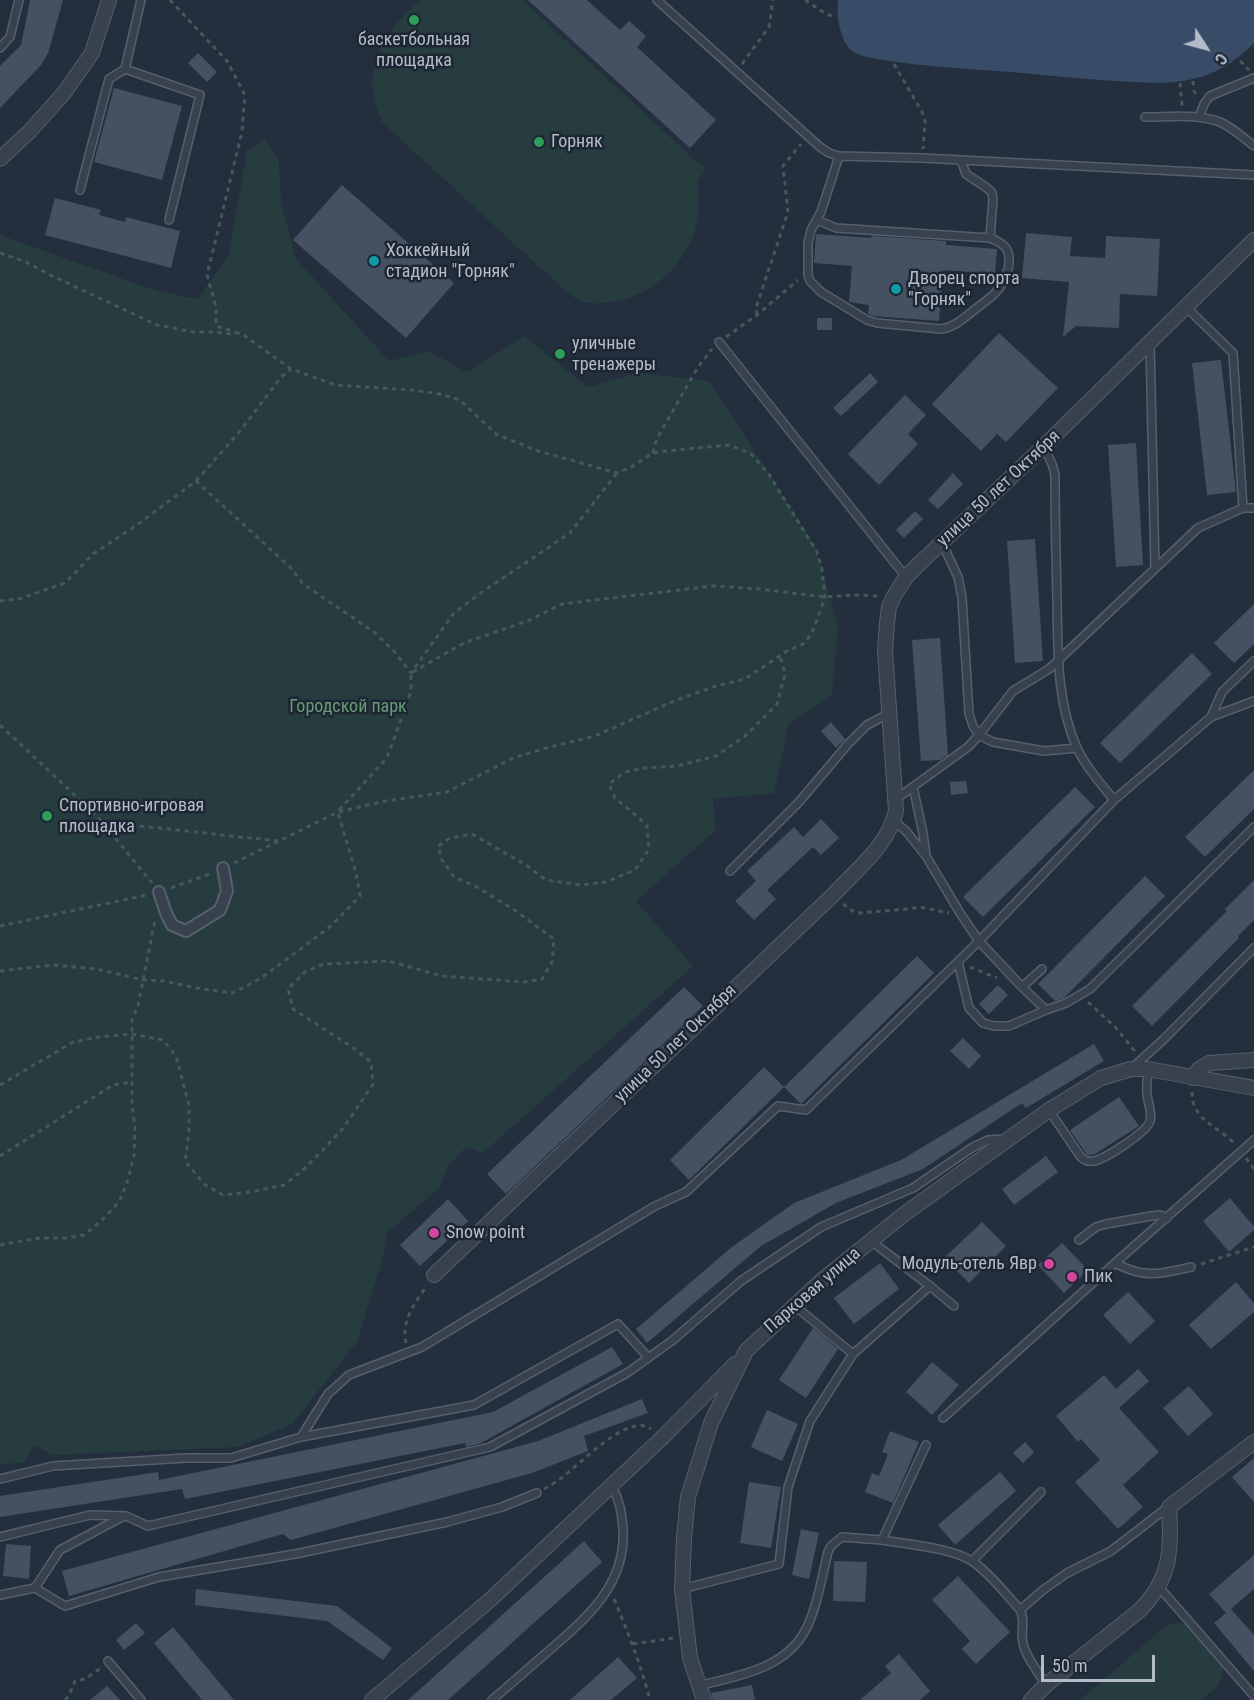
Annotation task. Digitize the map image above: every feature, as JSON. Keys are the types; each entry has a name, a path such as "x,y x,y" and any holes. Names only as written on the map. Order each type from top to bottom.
{"street":[{"path":"0,159 29,132 64,93 93,53 109,0"},
{"name":"улица 50 лет Октября","path":"434,1275 834,894 882,843 896,811 885,650 889,608 894,596 906,577 1042,448 1254,240"},
{"path":"159,892 172,925 186,931 220,910 227,891 224,868"},
{"path":"1193,1078 1199,1069 1209,1063 1254,1060"},
{"name":"Парковая улица","path":"704,1700 690,1658 682,1589 688,1497 711,1423 746,1351 821,1281 903,1215 1049,1110 1101,1078 1131,1069 1148,1069 1254,1088"},
{"path":"372,1700 490,1600 663,1437 746,1351"},
{"path":"1031,1700 1046,1685 1140,1611 1152,1598 1167,1567 1170,1548 1169,1507 1254,1442"}],"lane":[{"path":"0,48 10,38 19,0"},
{"path":"80,190 109,79 125,69 141,0"},
{"path":"657,0 807,136 829,153 839,156 1254,175"},
{"path":"125,69 200,94 169,220"},
{"path":"1199,117 1210,96 1254,78"},
{"path":"1145,117 1211,119 1223,123 1254,146"},
{"path":"817,220 836,228 990,238 1006,248 1007,274 996,292 960,321 949,328 941,329 877,323 859,316 821,292 810,281 808,275 808,243 839,156"},
{"path":"961,160 966,174 992,193 990,238"},
{"path":"1186,307 1233,353 1243,508"},
{"path":"719,342 906,577"},
{"path":"1150,343 1155,568"},
{"path":"1042,448 1049,455 1055,476 1058,660 1061,692 1077,748 1091,772 1114,800"},
{"path":"896,799 968,747 1013,690 1040,675 1058,660 1198,528 1243,508 1254,508"},
{"path":"942,543 958,577 962,598 969,714 973,726 979,735 993,742 1044,751 1077,748"},
{"path":"1211,717 1222,692 1254,661"},
{"path":"301,1437 328,1394 349,1375 423,1347 655,1206 686,1192 778,1106 806,1110 979,941 1114,800 1211,717 1254,701"},
{"path":"730,871 799,802 867,725 890,713"},
{"path":"913,787 926,856"},
{"path":"894,820 926,856 979,941 1046,1010"},
{"path":"958,962 969,1008 983,1023 1009,1026 1066,1003 1090,989 1254,827"},
{"path":"1131,1069 1254,948"},
{"path":"1022,987 1042,969"},
{"path":"1049,1110 1084,1160 1102,1158 1144,1131 1150,1124 1151,1116 1147,1095 1148,1069"},
{"path":"0,1536 90,1515 126,1516 148,1526 490,1447 627,1373 673,1340 741,1281 821,1227 913,1188 973,1147 988,1140 1010,1139"},
{"path":"943,1418 1254,1140"},
{"path":"1079,1240 1096,1227 1106,1224 1160,1215 1167,1218"},
{"path":"871,1241 954,1306"},
{"path":"1114,1263 1128,1270 1154,1275 1191,1267"},
{"path":"682,1589 779,1564 788,1487 810,1421 853,1354 930,1286"},
{"path":"795,1306 853,1354"},
{"path":"0,1479 53,1466 186,1458 231,1458 301,1437 474,1405 618,1324 648,1357"},
{"path":"882,1540 926,1445"},
{"path":"492,1700 569,1633 592,1610 609,1588 621,1564 624,1544 622,1510 612,1486"},
{"path":"972,1560 1041,1492"},
{"path":"0,1595 35,1588 64,1606 159,1577 295,1554 447,1522 502,1507 537,1493"},
{"path":"1020,1610 1059,1579 1112,1551 1169,1507"},
{"path":"35,1588 60,1550 126,1516"},
{"path":"698,1686 753,1672 768,1666 789,1650 806,1630 828,1552 836,1540 848,1536 958,1554 972,1560 1020,1610 1023,1616 1023,1646 1046,1685"},
{"path":"1159,1587 1254,1696"},
{"path":"108,1661 141,1700"}],"path":[{"path":"170,0 227,61 245,95 242,132 207,275 216,307 216,326 242,334 291,369 335,386 412,390 460,400 496,434 538,451 616,473"},
{"path":"736,72 769,27 772,0"},
{"path":"805,0 826,14 836,17"},
{"path":"894,64 925,120 922,158"},
{"path":"1180,83 1183,117"},
{"path":"757,315 756,308 788,212 783,166 807,136"},
{"path":"0,253 26,262 157,325 194,332 238,333"},
{"path":"0,601 18,599 65,583 93,554 196,481 241,430 281,377 291,369"},
{"path":"0,926 159,892 224,868 338,812 386,801 447,792 513,758 595,736 674,701 716,686 746,679 780,656 803,644 811,635 825,597 822,569 817,552 768,473 750,453 729,445 653,453 631,467 616,473 570,533 482,592 454,614 411,673 411,692 387,758 338,812"},
{"path":"196,481 291,568 303,584 374,632 393,650 411,673"},
{"path":"411,673 464,643 530,620 562,604 713,586 825,597 894,596"},
{"path":"0,1085 73,1042 132,1034 163,1040 176,1056 189,1105 189,1132 185,1161 204,1184 223,1195 284,1185 302,1171 343,1128 373,1084 371,1062 293,1009 288,989 306,971 324,964 388,961 442,976 524,982 542,979 552,962 554,939 513,909 475,886 454,877 442,860 438,846 450,838 472,834 546,880 581,885 606,882 635,870 649,849 646,825 615,798 609,784 624,772 677,766 716,756 744,736 777,704 785,674 780,656"},
{"path":"0,724 104,822 159,892 144,980 132,1020 134,1155 127,1183 119,1202 84,1235 40,1238 0,1245"},
{"path":"0,971 53,964 96,969 144,980 164,981 233,993 261,978 332,925 360,896 356,873 338,812"},
{"path":"104,822 280,841"},
{"path":"834,894 854,912 908,909 920,906 946,913 960,913"},
{"path":"958,962 1022,987"},
{"path":"1081,995 1115,1027 1134,1050 1125,1058 1131,1069"},
{"path":"1193,1078 1191,1095 1198,1114 1228,1137 1254,1169"},
{"path":"0,1156 112,1085 132,1082"},
{"path":"1191,1267 1254,1247"},
{"path":"408,1352 405,1338 406,1322 412,1307 434,1275"},
{"path":"537,1493 562,1478 603,1443 622,1431 636,1426 647,1426 663,1437"},
{"path":"609,1588 633,1644 650,1700"},
{"path":"633,1644 674,1638 676,1627"},
{"path":"65,1700 75,1681 96,1672 108,1661"}],"green space":[{"name":"Горняк","path":"420,0 522,0 706,170 698,180 695,232 685,252 667,275 644,291 617,301 594,303 577,300 383,123 376,105 373,87 378,55 395,26"},
{"name":"Городской парк","path":"265,139 279,161 281,203 296,259 389,361 429,351 467,372 524,336 588,387 638,373 709,381 815,545 838,627 832,695 789,723 774,793 713,799 716,830 636,901 693,966 483,1153 466,1147 448,1166 440,1187 387,1233 385,1250 357,1342 292,1424 238,1447 52,1455 34,1445 24,1462 0,1465 0,235 157,291 198,299 229,254 247,151"},
{"path":"1177,1623 1200,1629 1211,1639 1220,1653 1223,1669 1219,1684 1201,1700 1080,1700 1166,1626"}],"water":[{"path":"838,0 1254,0 1254,43 1239,57 1215,71 1198,78 1167,83 1098,80 920,65 877,59 852,51 844,41 840,27"}],"building":[{"path":"30,0 63,0 48,53 42,64 0,108 0,66 21,45"},
{"path":"528,0 587,0 620,30 629,21 646,36 637,47 716,120 690,148"},
{"path":"198,53 217,72 207,82 188,63"},
{"path":"114,88 182,106 162,180 94,162"},
{"name":"Хоккейный стадион \"Горняк\"","path":"342,185 454,283 406,338 293,240"},
{"path":"55,198 101,210 99,215 125,222 126,217 180,231 171,268 45,235"},
{"path":"1026,233 1072,237 1070,256 1105,258 1106,236 1160,239 1157,296 1120,294 1119,328 1076,326 1063,337 1069,282 1022,278"},
{"name":"Дворец спорта \"Горняк\"","path":"816,234 946,241 946,245 997,249 995,274 943,270 939,321 873,316 868,314 869,305 849,302 852,266 814,263"},
{"path":"817,318 832,318 832,330 817,330"},
{"path":"999,333 1058,388 1006,442 997,434 981,451 932,404"},
{"path":"1221,360 1236,492 1207,495 1192,363"},
{"path":"870,373 878,382 841,416 833,408"},
{"path":"905,395 926,415 908,434 918,444 879,485 848,454"},
{"path":"1136,443 1143,565 1116,567 1108,445"},
{"path":"953,473 963,484 938,509 928,500"},
{"path":"915,511 923,519 904,538 896,530"},
{"path":"1035,539 1043,661 1015,663 1007,541"},
{"path":"1254,604 1254,644 1234,663 1214,643"},
{"path":"940,638 948,755 940,760 921,761 912,640"},
{"path":"1192,653 1212,674 1120,763 1100,743"},
{"path":"831,722 845,739 836,748 821,731"},
{"path":"1254,770 1254,809 1205,857 1185,837"},
{"path":"966,781 968,793 951,795 950,782"},
{"path":"1075,787 1095,807 983,917 963,897"},
{"path":"821,819 839,838 821,855 813,847 767,890 776,899 754,920 735,901 756,881 747,871 794,827 803,837"},
{"path":"1145,876 1165,896 1064,998 1055,1001 1038,984"},
{"path":"1254,880 1254,920 1152,1026 1132,1006 1227,911 1225,909"},
{"path":"917,956 934,973 801,1104 784,1087"},
{"path":"998,985 1008,995 989,1014 979,1004"},
{"path":"684,987 703,1006 506,1194 487,1174"},
{"path":"963,1038 981,1056 969,1069 950,1051"},
{"path":"1094,1044 1104,1061 1026,1108 1022,1103 923,1169 836,1203 761,1246 647,1343 636,1329 732,1247 794,1203 901,1160"},
{"path":"764,1067 784,1087 689,1180 670,1160"},
{"path":"1119,1097 1139,1126 1095,1154 1087,1155 1070,1130"},
{"path":"1046,1156 1058,1172 1014,1205 1002,1189"},
{"path":"1230,1198 1254,1230 1229,1252 1203,1221"},
{"name":"Snow point","path":"448,1199 468,1221 420,1266 400,1245"},
{"path":"982,1222 1006,1246 969,1283 944,1258"},
{"path":"1062,1243 1088,1270 1064,1293 1038,1265"},
{"path":"880,1263 899,1289 854,1324 834,1298"},
{"path":"1236,1282 1254,1303 1254,1312 1211,1349 1189,1325"},
{"path":"1128,1292 1155,1321 1130,1344 1103,1315"},
{"path":"813,1328 838,1349 806,1398 779,1380"},
{"path":"612,1347 623,1364 481,1443 466,1447 465,1443 185,1499 182,1489 0,1517 0,1496 158,1472 159,1480 493,1412"},
{"path":"932,1362 959,1385 932,1415 906,1392"},
{"path":"1138,1369 1149,1381 1119,1408 1159,1452 1123,1485 1143,1507 1118,1529 1075,1482 1100,1460 1081,1439 1078,1442 1056,1416 1104,1375 1116,1389"},
{"path":"1189,1386 1213,1414 1188,1436 1163,1408"},
{"path":"642,1399 648,1413 584,1436 588,1451 532,1473 291,1540 283,1534 69,1596 62,1571 538,1441"},
{"path":"767,1410 798,1424 782,1461 751,1447"},
{"path":"890,1431 919,1442 893,1503 865,1492 872,1473 879,1476 888,1454 882,1452"},
{"path":"1025,1442 1034,1452 1023,1463 1013,1453"},
{"path":"1254,1458 1254,1502 1232,1477"},
{"path":"1000,1472 1016,1491 955,1545 938,1525"},
{"path":"749,1482 781,1487 771,1548 740,1543"},
{"path":"801,1529 819,1533 809,1579 792,1575"},
{"path":"584,1541 602,1562 448,1700 408,1700"},
{"path":"6,1544 31,1546 29,1579 3,1576"},
{"path":"1254,1555 1254,1589 1231,1609 1254,1635 1254,1671 1214,1623 1226,1613 1209,1594"},
{"path":"834,1561 867,1562 865,1602 833,1601"},
{"path":"958,1576 1010,1632 976,1664 962,1649 970,1641 932,1600"},
{"path":"196,1589 337,1606 392,1648 383,1660 327,1621 195,1605"},
{"path":"136,1623 145,1633 124,1650 116,1640"},
{"path":"173,1627 234,1700 202,1700 154,1643"},
{"path":"899,1654 930,1691 920,1700 860,1700 891,1673 885,1666"},
{"path":"618,1657 637,1678 611,1700 570,1700"},
{"path":"752,1685 755,1700 713,1700 711,1693"},
{"path":"107,1686 120,1700 90,1700"}],"place":[{"name":"баскетбольная площадка","path":"414,20"},
{"name":"Горняк","path":"539,142"},
{"name":"Хоккейный стадион \"Горняк\"","path":"374,261"},
{"name":"Дворец спорта \"Горняк\"","path":"896,289"},
{"name":"уличные тренажеры","path":"560,354"},
{"name":"Спортивно-игровая площадка","path":"47,816"},
{"name":"Snow point","path":"434,1233"},
{"name":"Модуль-отель Явр","path":"1049,1264"},
{"name":"Пик","path":"1072,1277"}]}
